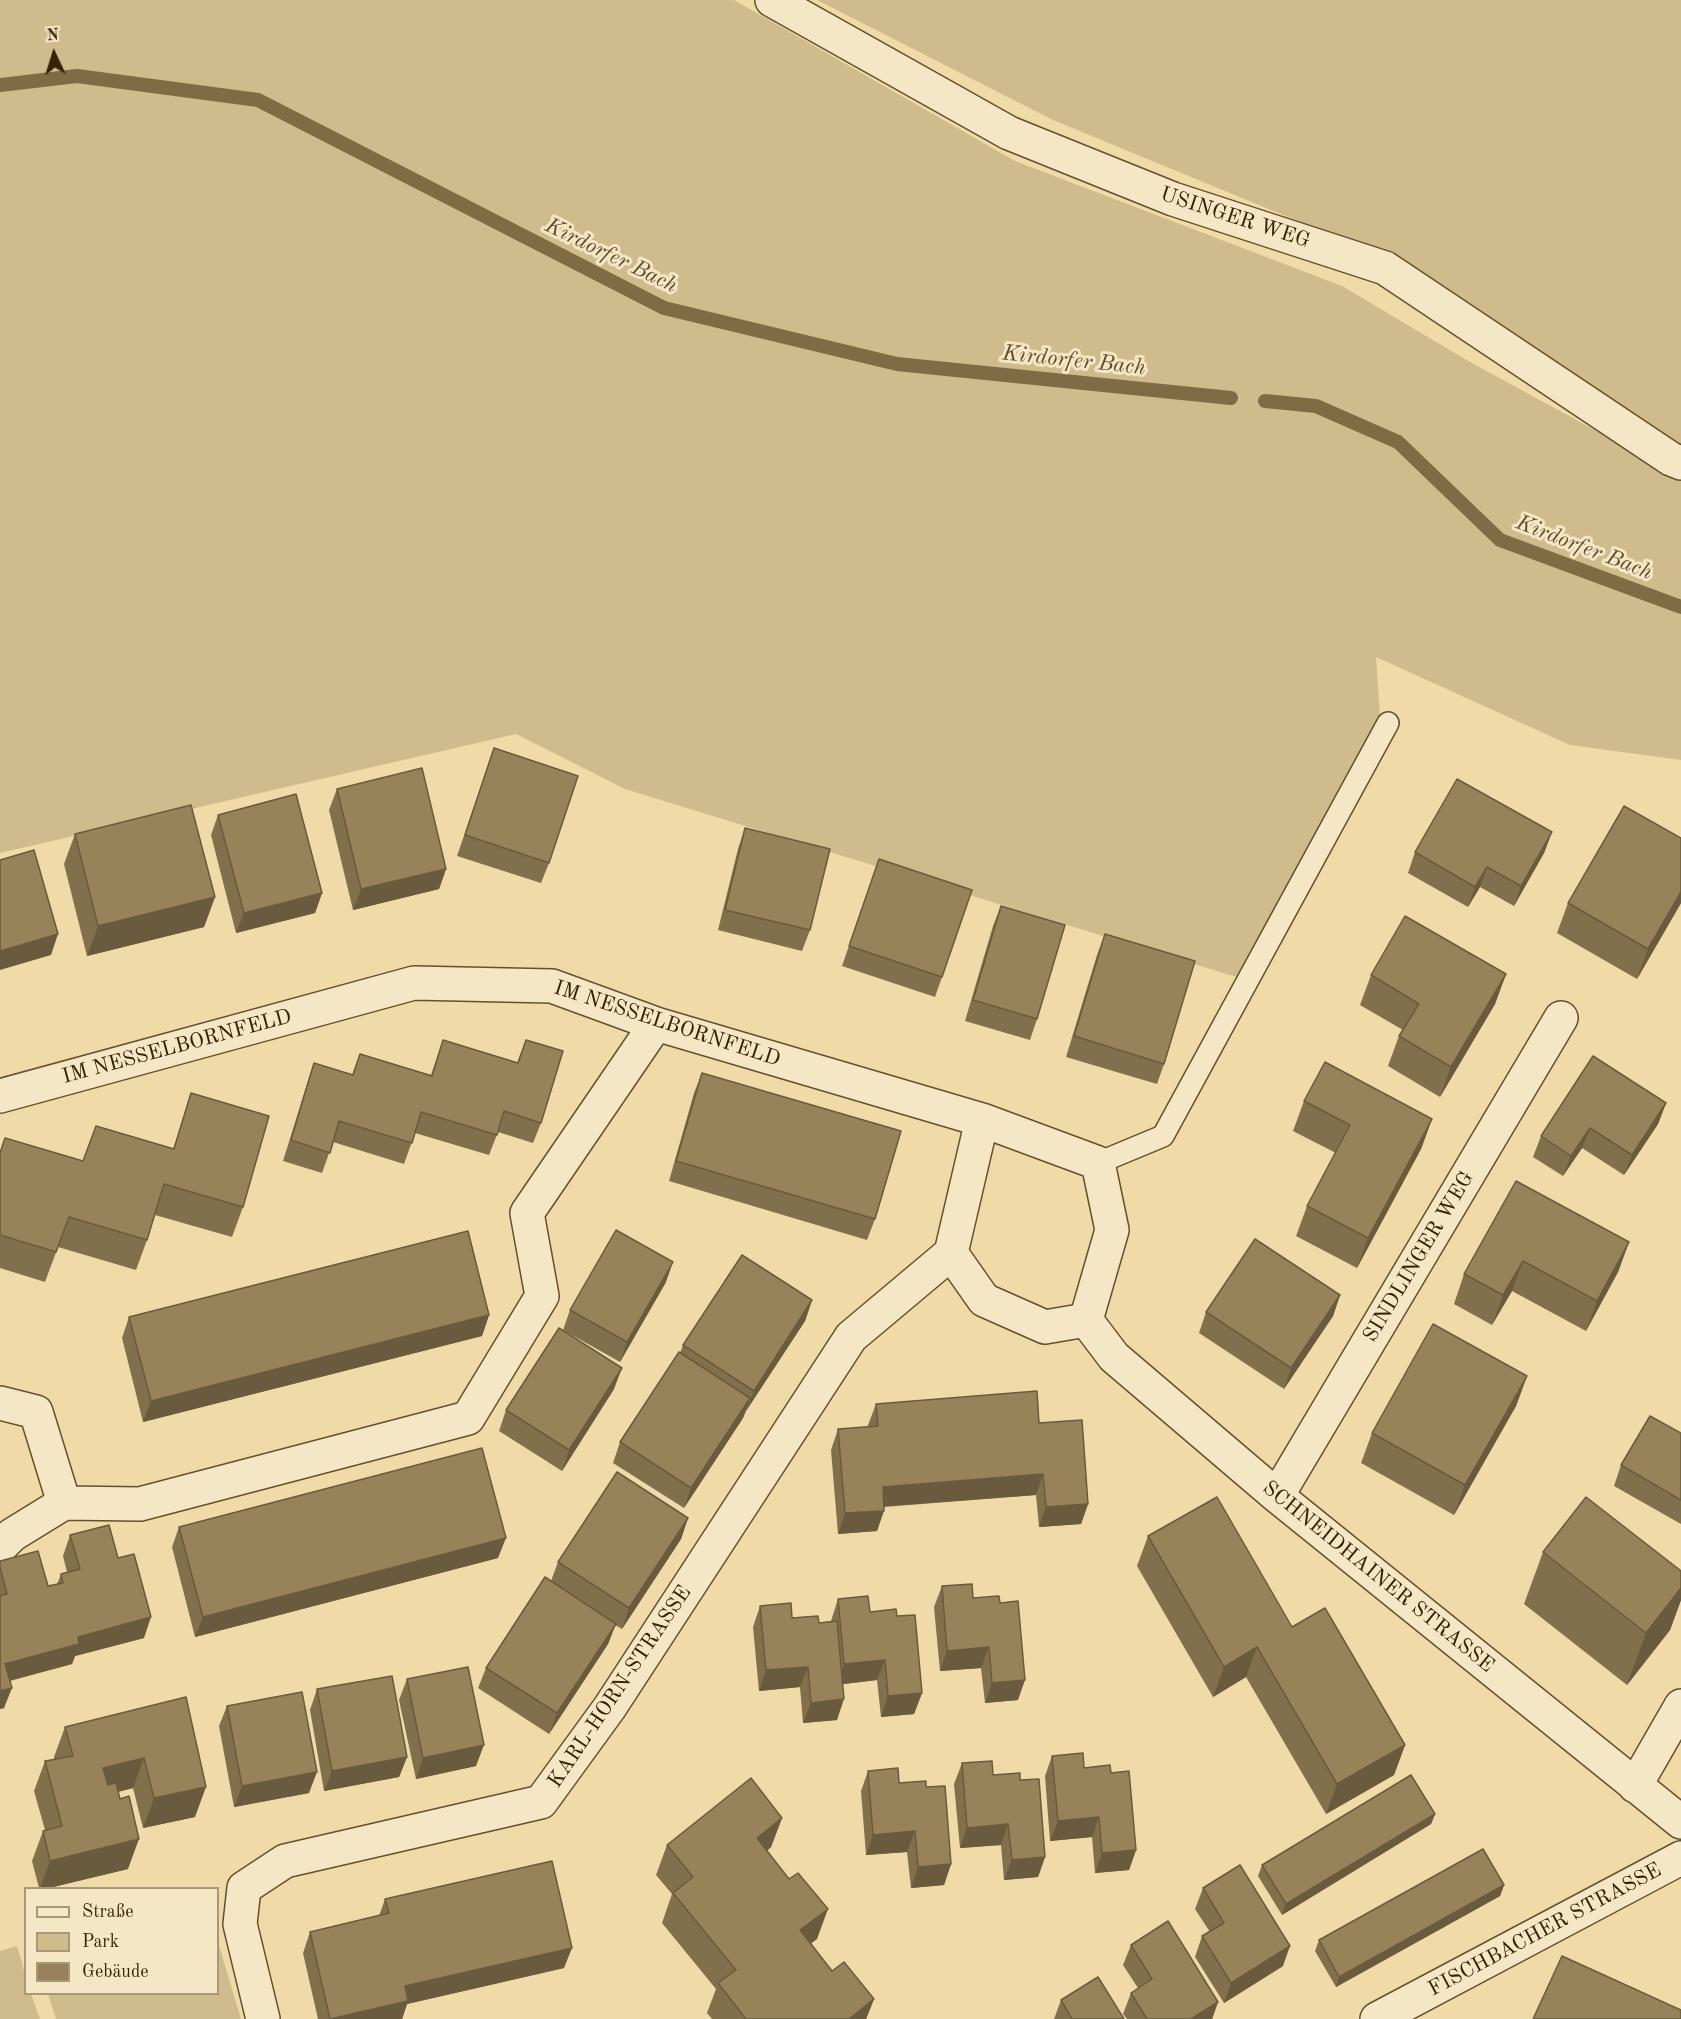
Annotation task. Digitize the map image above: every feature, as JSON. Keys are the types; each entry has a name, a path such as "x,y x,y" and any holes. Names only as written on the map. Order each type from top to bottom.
{"street":[{"name":"USINGER WEG","path":"772,0 1009,133 1173,199 1386,268 1661,453 1681,462"},
{"name":"IM NESSELBORNFELD","path":"0,1096 414,983 552,986 656,1024 982,1120 1098,1163"},
{"name":"SINDLINGER WEG","path":"1277,1496 1561,1018"},
{"path":"0,1546 12,1535 64,1503 140,1504 468,1418 542,1296 527,1213 656,1024"},
{"path":"982,1120 951,1253 984,1300 1045,1327 1086,1320 1112,1230 1098,1163"},
{"name":"KARL-HORN-STRASSE","path":"263,2019 240,1924 244,1888 285,1862 541,1802 610,1707 851,1337 951,1253"},
{"name":"SCHNEIDHAINER STRASSE","path":"1086,1320 1114,1357 1277,1496 1681,1822"},
{"path":"0,1403 36,1412 64,1503"},
{"path":"1635,1786 1681,1706"},
{"name":"FISCHBACHER STRASSE","path":"1377,2019 1681,1858"}],"lane":[{"path":"1098,1163 1163,1136 1388,723"}],"green space":[{"path":"0,0 734,0 1015,161 1342,286 1470,362 1681,477 1681,760 1570,745 1376,657 1382,746 1259,984 625,789 516,734 0,853"},
{"path":"817,0 1681,0 1681,445 1426,274 1053,120"},
{"path":"219,1945 241,2019 56,2019 48,1995 219,1995"},
{"path":"17,1946 24,1970 24,1995 31,1995 40,2019 0,2019 0,1951"}],"building":[{"path":"494,748 578,776 549,863 465,835"},
{"path":"422,768 446,869 361,889 337,789"},
{"path":"1457,779 1552,832 1521,886 1487,867 1475,887 1415,852"},
{"path":"296,794 322,893 244,913 218,815"},
{"path":"191,805 215,897 98,926 75,834"},
{"path":"1624,806 1681,838 1681,892 1648,949 1568,903"},
{"path":"745,828 830,849 810,930 725,910"},
{"path":"34,850 58,934 0,951 0,860"},
{"path":"879,859 972,890 942,977 849,946"},
{"path":"1001,906 1065,925 1037,1019 973,1000"},
{"path":"1405,916 1506,974 1451,1067 1399,1036 1419,1004 1371,975"},
{"path":"1105,934 1195,961 1164,1064 1074,1036"},
{"path":"443,1040 518,1063 526,1040 563,1051 541,1123 504,1111 497,1135 421,1112 412,1143 339,1121 330,1153 291,1140 314,1063 353,1075 360,1054 432,1076"},
{"path":"1593,1056 1666,1103 1632,1155 1590,1128 1571,1156 1541,1136"},
{"path":"1325,1062 1432,1119 1368,1238 1307,1206 1350,1125 1304,1101"},
{"path":"702,1073 901,1131 875,1219 676,1161"},
{"path":"191,1093 269,1116 243,1207 164,1184 147,1240 69,1217 56,1252 0,1235 0,1153 5,1138 83,1161 96,1126 174,1149"},
{"path":"1516,1181 1629,1242 1597,1301 1523,1261 1503,1295 1464,1274"},
{"path":"616,1230 673,1262 627,1342 570,1310"},
{"path":"468,1231 489,1315 151,1401 129,1317"},
{"path":"1255,1239 1340,1295 1291,1368 1206,1312"},
{"path":"742,1255 812,1300 754,1391 683,1345"},
{"path":"1433,1324 1527,1376 1465,1485 1372,1433"},
{"path":"559,1328 622,1368 569,1450 506,1410"},
{"path":"679,1352 750,1398 691,1488 620,1442"},
{"path":"1037,1391 1039,1423 1082,1420 1088,1504 1046,1507 1043,1474 883,1487 884,1511 845,1513 838,1429 878,1426 876,1404"},
{"path":"1650,1416 1681,1433 1681,1500 1621,1465"},
{"path":"482,1448 506,1538 203,1617 179,1527"},
{"path":"617,1472 688,1518 629,1608 558,1562"},
{"path":"1217,1497 1292,1627 1325,1608 1405,1745 1337,1784 1257,1647 1224,1667 1148,1536"},
{"path":"1586,1497 1681,1571 1681,1588 1646,1633 1543,1552"},
{"path":"109,1525 118,1558 134,1554 151,1617 78,1637 79,1644 5,1664 12,1688 0,1691 0,1596 7,1594 0,1561 38,1551 48,1586 63,1583 61,1574 80,1569 70,1535"},
{"path":"545,1577 616,1624 557,1713 486,1668"},
{"path":"972,1584 973,1598 999,1596 1000,1603 1018,1601 1025,1680 992,1683 989,1647 947,1651 942,1586"},
{"path":"868,1596 870,1612 896,1609 897,1616 915,1615 922,1693 888,1696 885,1660 844,1664 838,1599"},
{"path":"791,1603 792,1618 818,1616 819,1623 837,1621 844,1699 811,1703 808,1667 766,1670 760,1606"},
{"path":"468,1667 484,1745 423,1758 407,1679"},
{"path":"392,1676 407,1757 332,1771 317,1689"},
{"path":"302,1692 317,1772 242,1786 227,1706"},
{"path":"186,1697 206,1787 154,1798 144,1758 103,1768 108,1785 116,1783 120,1799 129,1796 139,1839 50,1861 43,1831 62,1826 45,1761 73,1756 65,1727"},
{"path":"1083,1753 1084,1768 1110,1765 1111,1773 1129,1771 1136,1850 1102,1853 1099,1817 1058,1821 1052,1756"},
{"path":"992,1761 993,1775 1020,1773 1020,1780 1039,1779 1045,1857 1012,1860 1008,1824 967,1828 962,1763"},
{"path":"898,1768 899,1783 926,1781 926,1787 945,1786 951,1864 918,1867 915,1831 873,1835 868,1771"},
{"path":"1411,1775 1435,1814 1286,1904 1262,1865"},
{"path":"751,1778 782,1818 757,1838 789,1879 798,1873 828,1909 800,1930 832,1971 844,1962 874,1999 849,2019 746,2019 718,1983 736,1970 673,1893 693,1877 667,1845"},
{"path":"1483,1849 1504,1885 1339,1977 1319,1940"},
{"path":"552,1861 572,1948 405,1986 408,2001 330,2019 310,1932 389,1913 385,1899"},
{"path":"1240,1865 1290,1946 1231,1983 1202,1936 1224,1923 1203,1888"},
{"path":"1168,1921 1218,2002 1191,2019 1147,2019 1131,1993 1152,1979 1131,1945"},
{"path":"1562,1956 1681,2010 1681,2019 1533,2019"},
{"path":"1098,1977 1124,2019 1072,2019 1061,2000"}],"waterway":[{"name":"Kirdorfer Bach","path":"0,85 77,76 258,100 664,308 897,364 1231,398"},
{"name":"Kirdorfer Bach","path":"1265,401 1316,406 1398,442 1500,540 1681,607"}]}
